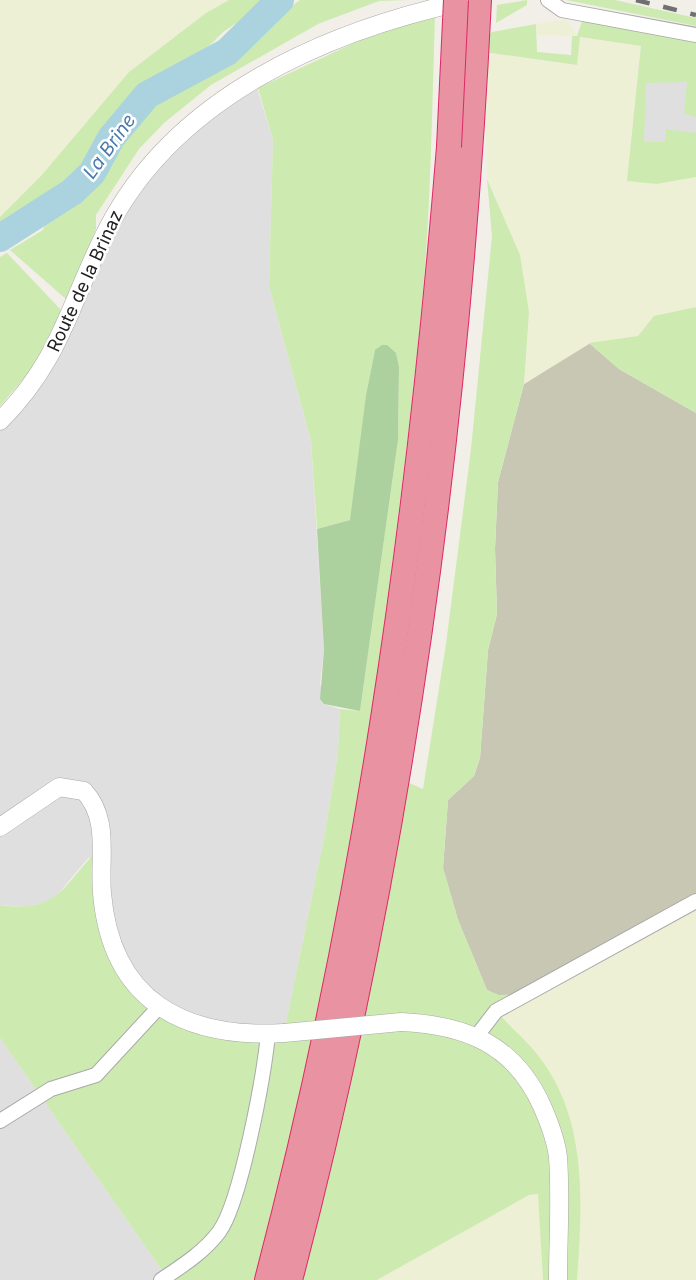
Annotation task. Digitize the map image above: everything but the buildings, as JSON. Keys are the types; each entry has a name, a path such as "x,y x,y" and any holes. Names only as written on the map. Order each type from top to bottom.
{"highway":[{"path":"290,1280 363,963 410,703 444,457 460,148 456,0"},
{"path":"267,1280 339,972 379,761 479,0"}],"street":[{"name":"Route de la Brinaz","path":"0,421 35,381 62,337 106,230 128,193 187,128 231,94 341,37 404,15 472,0"},
{"path":"548,0 562,10 696,35"},
{"path":"0,827 59,787 84,791 94,802 100,821 102,893 112,943 129,977 158,1008 172,1017 205,1029 276,1033 401,1022 446,1026 495,1046 511,1059 535,1091 549,1121 558,1155 558,1280"},
{"path":"476,1037 496,1011 696,901"},
{"path":"0,1121 41,1094 96,1075 158,1008"},
{"path":"161,1280 206,1247 219,1231 230,1210 260,1086 276,1033"}],"shaded area":[{"path":"0,0 229,0 206,13 129,72 41,176 0,217"},
{"path":"566,19 577,36 538,35 536,24"},
{"path":"579,37 641,46 627,181 657,184 696,177 696,307 654,316 639,336 589,344 524,384 529,312 496,197 487,179 484,52 577,65"},
{"path":"696,43 696,177 627,181 641,46"},
{"path":"257,88 273,140 269,286 311,441 324,650 320,683 324,704 340,709 338,754 324,838 284,1033 205,1029 129,977 89,857 52,901 25,907 0,905 0,421 18,401 106,230 187,128"},
{"path":"589,343 619,369 696,413 696,900 524,994 499,996 487,990 458,920 443,868 448,800 474,776 480,758 488,650 497,614 495,549 498,482 524,384"},
{"path":"696,902 696,1280 577,1280 577,1149 572,1130 544,1063 496,1011"},
{"path":"0,1038 166,1276 161,1280 0,1280"},
{"path":"539,1194 543,1280 377,1280 529,1195"}],"green space":[{"path":"229,0 271,0 223,32 198,57 151,85 90,148 87,165 64,189 0,230 0,217 41,176 129,72 206,13"},
{"path":"300,0 408,0 379,1 318,24 211,85 164,123 139,149 96,215 96,229 67,300 10,250 43,230 46,218 69,203 97,172 123,131 155,95 235,49"},
{"path":"527,0 527,5 496,23 497,5"},
{"path":"566,0 615,0 696,18 696,26"},
{"path":"435,17 430,189 423,292 370,766 423,789 446,644 471,449 492,236 487,179 520,255 529,312 524,384 498,482 495,549 497,614 488,650 480,758 474,776 448,800 443,868 458,920 487,990 499,995 524,994 497,1011 543,1062 558,1086 568,1112 579,1167 577,1280 543,1280 538,1194 529,1195 377,1280 161,1280 166,1276 0,1038 0,905 21,907 49,900 69,883 102,846 112,943 172,1017 284,1033 324,838 338,754 340,709 360,711 398,440 399,367 396,353 375,350 366,395 354,511 350,520 317,529 311,441 269,286 273,140 258,88 371,35"},
{"path":"582,21 696,41 696,117 684,113 687,82 646,83 644,142 665,142 666,129 696,133 696,177 657,184 627,181 641,46 580,37 577,65 484,52 486,37 492,32 536,24 537,52 571,55 572,36 577,36"},
{"path":"7,253 62,311 32,369 0,406 0,257"},
{"path":"696,307 696,413 619,369 589,343 638,336 654,316"},
{"path":"387,345 396,353 399,367 398,440 360,711 324,704 320,699 324,650 317,529 350,520 366,395 375,350"}],"waterway":[{"name":"La Brine","path":"0,238 72,192 92,173 111,138 147,95 227,52 280,0"}],"railway":[{"path":"636,0 696,15"}]}
